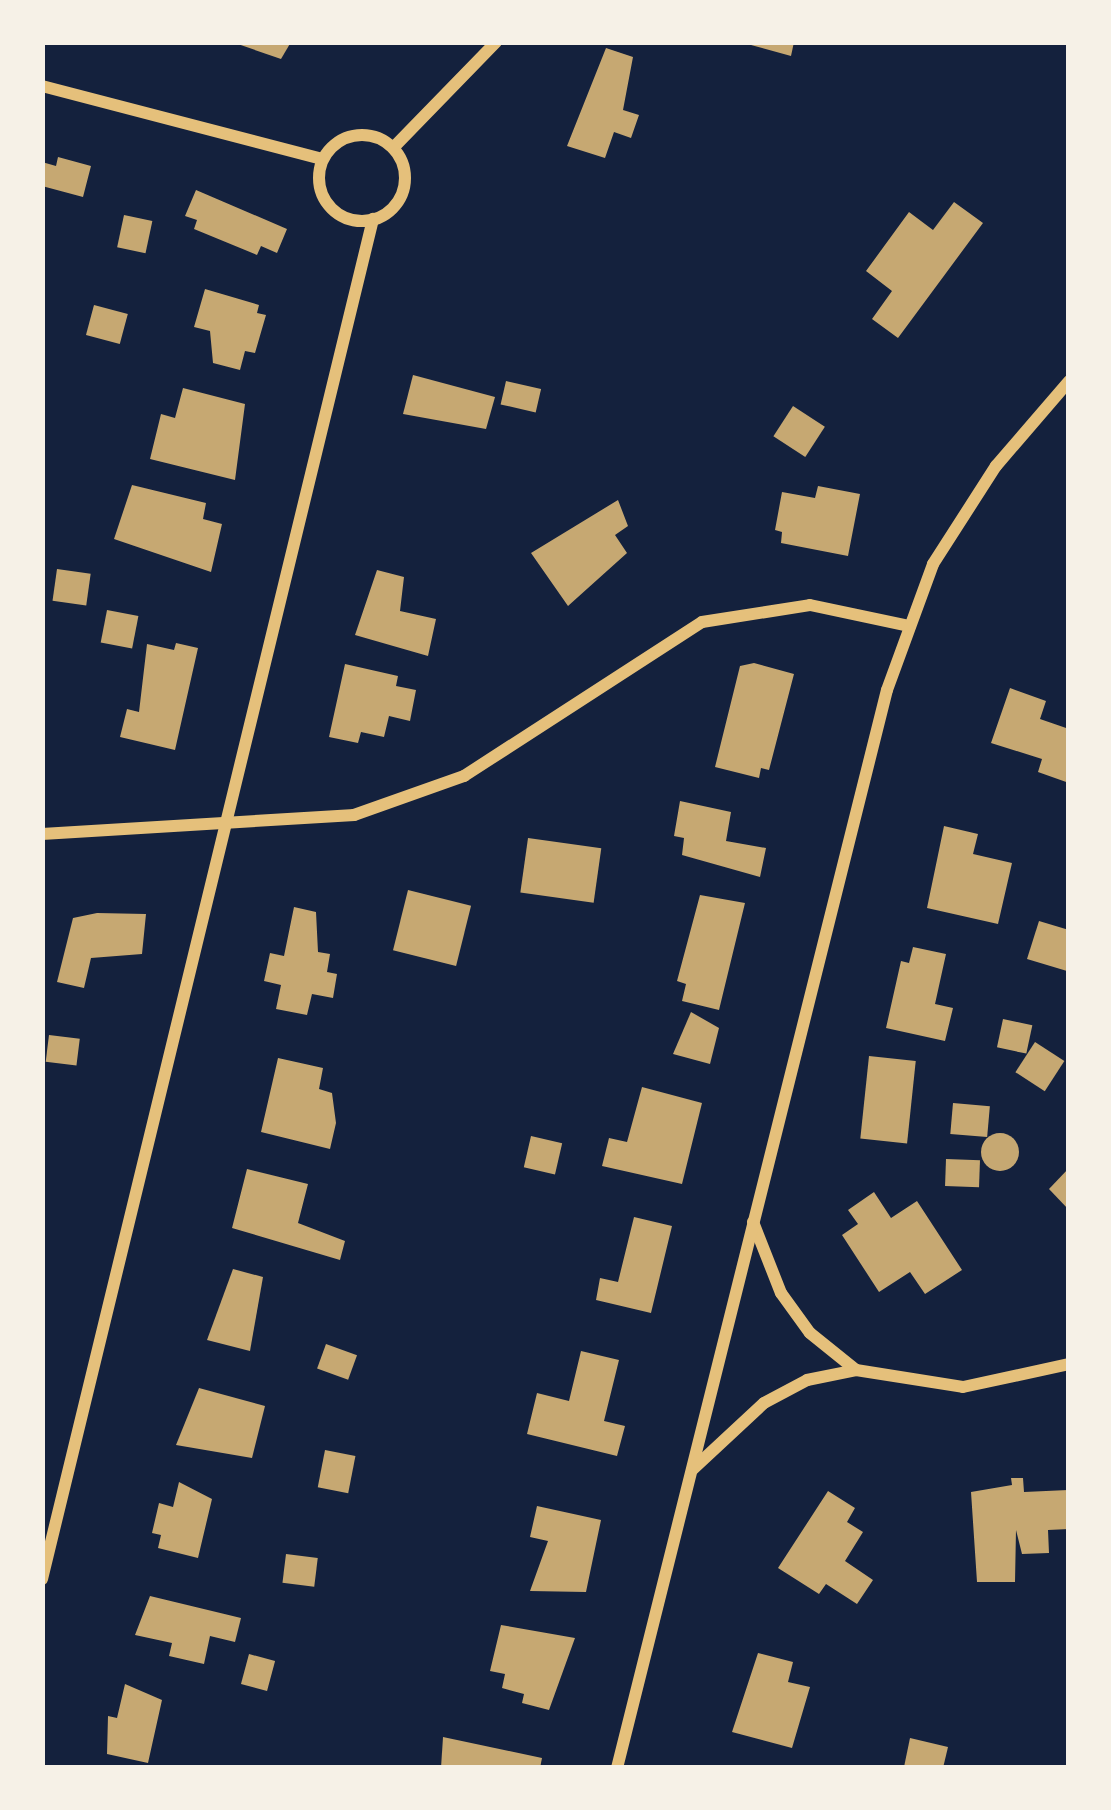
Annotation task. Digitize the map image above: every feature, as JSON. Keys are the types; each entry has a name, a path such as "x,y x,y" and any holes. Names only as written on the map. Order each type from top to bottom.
{"street":[{"path":"393,148 496,42"},
{"path":"42,86 323,159 358,135 393,148 405,181 394,206 373,219 346,218 324,198 323,159"},
{"path":"42,1579 373,219"},
{"path":"617,1768 887,690 933,564 965,512 1069,381"},
{"path":"42,834 226,827 354,815 435,789 512,748 666,641 729,614 810,605 910,626"},
{"path":"752,1218 781,1293 810,1333 856,1370"},
{"path":"691,1471 764,1403 807,1380 856,1370 963,1387 1069,1364"}],"building":[{"path":"232,42 291,42 281,59"},
{"path":"740,42 794,42 791,56"},
{"path":"606,48 633,57 623,110 639,115 631,138 614,132 605,158 567,146"},
{"path":"58,157 91,166 83,197 42,186 42,162 56,166"},
{"path":"196,190 287,229 277,253 261,246 257,255 194,229 197,220 185,216"},
{"path":"954,202 983,223 898,338 872,319 892,291 866,271 909,212 933,230"},
{"path":"124,215 152,221 146,253 117,247"},
{"path":"205,289 259,305 257,313 266,315 255,353 245,351 240,370 213,363 210,331 194,327"},
{"path":"94,305 128,314 120,344 86,335"},
{"path":"413,375 495,397 486,429 403,414"},
{"path":"506,381 541,389 536,412 501,404"},
{"path":"183,388 245,404 235,480 150,459 161,414 175,418"},
{"path":"793,406 825,427 805,457 773,436"},
{"path":"132,485 206,503 203,519 222,524 211,572 114,539"},
{"path":"818,486 860,494 848,556 781,543 782,532 775,530 782,492 815,498"},
{"path":"618,500 628,526 615,535 627,553 568,606 531,553"},
{"path":"57,569 91,574 86,605 53,601"},
{"path":"377,570 404,577 400,611 436,619 428,656 355,635"},
{"path":"107,610 138,616 132,648 101,642"},
{"path":"176,643 198,648 175,750 120,737 127,709 139,712 147,644 174,650"},
{"path":"754,663 794,674 769,770 761,768 759,778 715,767 740,666"},
{"path":"345,664 398,676 396,686 416,690 410,721 389,716 384,737 361,732 358,743 329,737"},
{"path":"1010,688 1046,701 1040,719 1069,729 1069,783 1038,772 1042,759 991,743"},
{"path":"680,801 731,812 726,841 766,848 760,877 682,855 684,838 674,836"},
{"path":"944,826 978,834 973,854 1012,863 998,924 927,908"},
{"path":"528,838 601,848 594,903 520,892"},
{"path":"408,890 471,906 456,966 393,950"},
{"path":"700,895 745,903 719,1010 682,1001 686,984 677,981"},
{"path":"294,907 316,912 318,952 330,954 327,972 337,974 333,998 312,994 307,1015 276,1009 281,985 264,981 270,953 284,956"},
{"path":"97,913 146,914 142,954 91,958 84,988 57,982 73,918"},
{"path":"1039,921 1069,930 1067,971 1027,959"},
{"path":"913,947 946,954 935,1004 953,1008 945,1041 886,1028 901,961 909,963"},
{"path":"691,1012 719,1028 710,1064 673,1054"},
{"path":"1003,1019 1032,1025 1026,1054 997,1047"},
{"path":"49,1035 80,1039 76,1066 46,1062"},
{"path":"1035,1042 1064,1061 1045,1091 1015,1072"},
{"path":"869,1056 916,1061 907,1143 860,1139"},
{"path":"278,1058 323,1068 319,1089 332,1093 336,1123 330,1149 261,1132"},
{"path":"642,1087 702,1103 682,1184 602,1166 609,1138 627,1142"},
{"path":"953,1103 990,1106 987,1137 950,1134"},
{"path":"1000,1133 1013,1139 1019,1152 1013,1165 1000,1171 987,1165 981,1152 987,1139"},
{"path":"531,1136 562,1143 555,1174 524,1167"},
{"path":"946,1159 980,1160 979,1187 945,1186"},
{"path":"1069,1168 1069,1210 1049,1189"},
{"path":"247,1169 308,1184 298,1223 345,1241 340,1260 232,1228"},
{"path":"874,1192 891,1218 917,1201 962,1270 925,1294 910,1272 879,1292 842,1235 858,1224 848,1210"},
{"path":"634,1217 672,1226 651,1313 596,1300 600,1278 618,1282"},
{"path":"233,1269 263,1277 250,1351 207,1340"},
{"path":"326,1344 357,1355 348,1380 317,1368"},
{"path":"581,1351 619,1360 604,1421 625,1426 617,1456 527,1434 537,1393 569,1401"},
{"path":"199,1388 265,1406 252,1458 176,1445"},
{"path":"325,1450 355,1456 348,1493 318,1487"},
{"path":"1011,1478 1023,1478 1024,1492 1068,1490 1069,1529 1048,1530 1049,1553 1022,1554 1016,1530 1015,1582 977,1582 971,1492 1012,1485"},
{"path":"179,1482 212,1499 198,1558 158,1548 161,1535 152,1533 159,1503 173,1507"},
{"path":"828,1491 855,1508 847,1522 863,1532 845,1561 873,1580 857,1604 826,1584 819,1594 778,1568"},
{"path":"537,1506 601,1520 586,1592 530,1591 548,1541 530,1537"},
{"path":"286,1554 318,1558 314,1587 282,1583"},
{"path":"150,1596 241,1618 235,1642 210,1636 204,1664 169,1656 172,1643 135,1635"},
{"path":"501,1625 575,1638 549,1710 522,1703 524,1694 502,1688 505,1674 490,1671"},
{"path":"758,1653 793,1662 788,1682 810,1687 792,1748 732,1732"},
{"path":"249,1654 275,1661 267,1691 241,1684"},
{"path":"125,1684 162,1700 148,1763 107,1754 108,1716 117,1718"},
{"path":"443,1737 542,1758 540,1768 441,1768"},
{"path":"910,1738 948,1747 943,1768 904,1767"}]}
